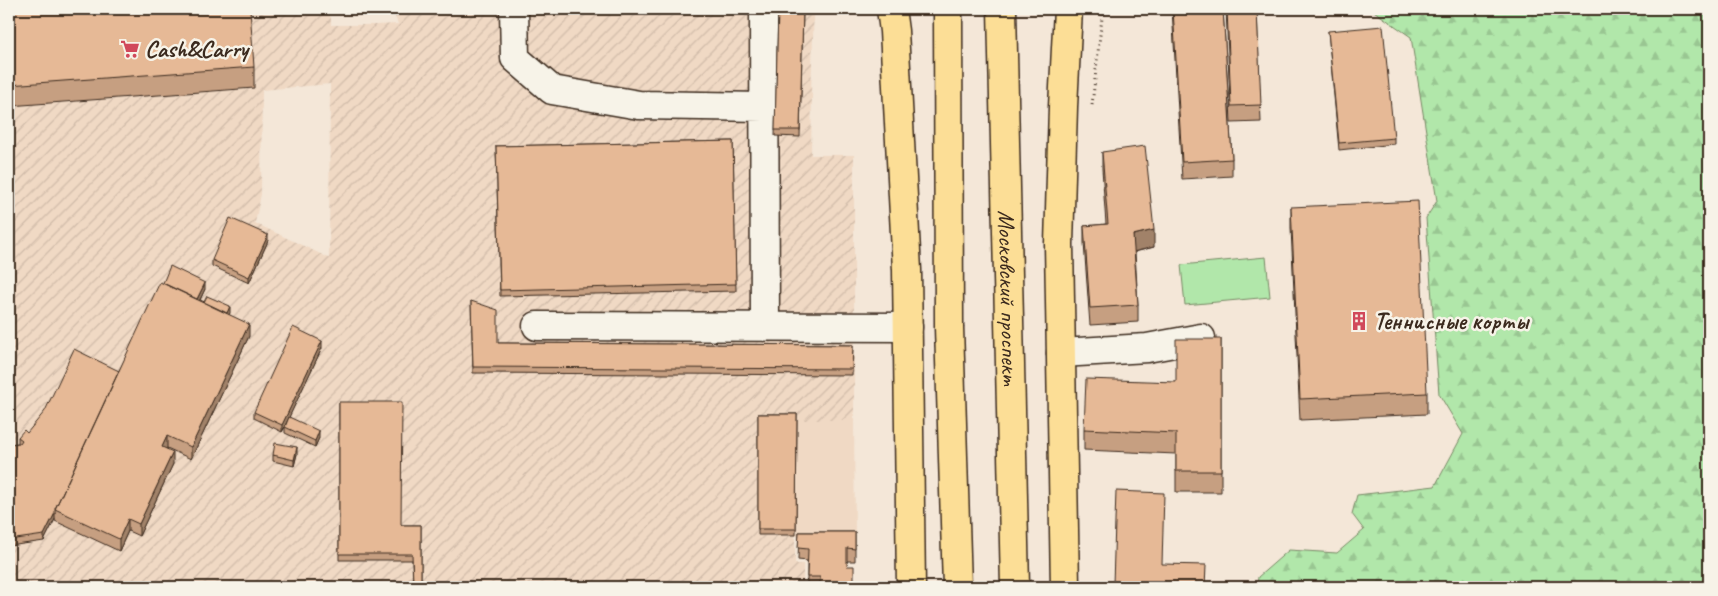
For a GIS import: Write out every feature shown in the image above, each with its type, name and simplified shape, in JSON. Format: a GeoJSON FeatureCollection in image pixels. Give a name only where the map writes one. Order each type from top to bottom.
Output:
{"type":"FeatureCollection","features":[{"type":"Feature","properties":{"kind":"main road"},"geometry":{"type":"LineString","coordinates":[[892,9],[907,270],[911,587]]}},
{"type":"Feature","properties":{"kind":"main road"},"geometry":{"type":"LineString","coordinates":[[948,9],[949,327],[957,587]]}},
{"type":"Feature","properties":{"kind":"main road","name":"Московский проспект"},"geometry":{"type":"LineString","coordinates":[[1002,9],[1015,587]]}},
{"type":"Feature","properties":{"kind":"main road"},"geometry":{"type":"LineString","coordinates":[[1065,587],[1060,353],[1060,234],[1063,107],[1068,9]]}},
{"type":"Feature","properties":{"kind":"lane"},"geometry":{"type":"LineString","coordinates":[[514,9],[515,58],[552,90],[639,104],[764,107]]}},
{"type":"Feature","properties":{"kind":"lane"},"geometry":{"type":"LineString","coordinates":[[764,9],[765,327]]}},
{"type":"Feature","properties":{"kind":"lane"},"geometry":{"type":"LineString","coordinates":[[537,326],[908,327]]}},
{"type":"Feature","properties":{"kind":"lane"},"geometry":{"type":"LineString","coordinates":[[1060,353],[1147,348],[1201,338]]}},
{"type":"Feature","properties":{"kind":"shaded area"},"geometry":{"type":"Polygon","coordinates":[[[9,9],[327,9],[331,18],[331,25],[375,25],[398,24],[392,9],[814,9],[811,155],[854,155],[854,420],[757,420],[757,536],[795,536],[795,564],[803,564],[803,587],[9,587],[9,9]],[[330,84],[262,90],[261,194],[255,223],[329,258],[330,84]]]}},
{"type":"Feature","properties":{"kind":"shaded area"},"geometry":{"type":"Polygon","coordinates":[[[757,420],[854,420],[855,536],[757,536],[757,420]]]}},
{"type":"Feature","properties":{"kind":"green space"},"geometry":{"type":"Polygon","coordinates":[[[1371,9],[1709,9],[1709,587],[1257,587],[1258,577],[1289,550],[1337,553],[1364,530],[1352,514],[1357,495],[1435,486],[1463,434],[1439,394],[1426,218],[1437,201],[1411,37],[1371,9]]]}},
{"type":"Feature","properties":{"kind":"green space"},"geometry":{"type":"Polygon","coordinates":[[[1266,257],[1270,297],[1185,305],[1181,265],[1266,257]]]}},
{"type":"Feature","properties":{"kind":"building","name":"Cash&Carry"},"geometry":{"type":"Polygon","coordinates":[[[9,9],[250,9],[254,67],[9,85],[9,9]]]}},
{"type":"Feature","properties":{"kind":"building"},"geometry":{"type":"Polygon","coordinates":[[[778,9],[803,9],[800,130],[775,130],[778,9]]]}},
{"type":"Feature","properties":{"kind":"building"},"geometry":{"type":"Polygon","coordinates":[[[1173,9],[1223,9],[1232,159],[1182,162],[1173,9]]]}},
{"type":"Feature","properties":{"kind":"building"},"geometry":{"type":"Polygon","coordinates":[[[1227,9],[1257,9],[1261,105],[1231,106],[1227,9]]]}},
{"type":"Feature","properties":{"kind":"building"},"geometry":{"type":"Polygon","coordinates":[[[1383,26],[1394,138],[1339,143],[1328,31],[1383,26]]]}},
{"type":"Feature","properties":{"kind":"building"},"geometry":{"type":"Polygon","coordinates":[[[733,141],[736,284],[500,290],[496,146],[733,141]]]}},
{"type":"Feature","properties":{"kind":"building"},"geometry":{"type":"Polygon","coordinates":[[[1145,146],[1154,230],[1133,235],[1138,305],[1090,308],[1084,226],[1108,224],[1102,152],[1145,146]]]}},
{"type":"Feature","properties":{"kind":"building","name":"Теннисные корты"},"geometry":{"type":"Polygon","coordinates":[[[1418,201],[1427,393],[1300,399],[1291,207],[1418,201]]]}},
{"type":"Feature","properties":{"kind":"building"},"geometry":{"type":"Polygon","coordinates":[[[230,218],[268,235],[249,277],[212,260],[230,218]]]}},
{"type":"Feature","properties":{"kind":"building"},"geometry":{"type":"Polygon","coordinates":[[[170,266],[205,283],[197,299],[163,283],[170,266]]]}},
{"type":"Feature","properties":{"kind":"building"},"geometry":{"type":"Polygon","coordinates":[[[160,282],[249,324],[191,447],[167,436],[162,447],[173,452],[139,524],[128,519],[119,539],[55,509],[160,282]]]}},
{"type":"Feature","properties":{"kind":"building"},"geometry":{"type":"Polygon","coordinates":[[[207,296],[230,306],[227,313],[204,302],[207,296]]]}},
{"type":"Feature","properties":{"kind":"building"},"geometry":{"type":"Polygon","coordinates":[[[471,301],[498,310],[498,343],[853,345],[852,369],[473,367],[471,301]]]}},
{"type":"Feature","properties":{"kind":"building"},"geometry":{"type":"Polygon","coordinates":[[[293,327],[322,341],[282,425],[254,412],[293,327]]]}},
{"type":"Feature","properties":{"kind":"building"},"geometry":{"type":"Polygon","coordinates":[[[1176,339],[1221,339],[1221,471],[1176,471],[1176,433],[1084,429],[1086,379],[1176,382],[1176,339]]]}},
{"type":"Feature","properties":{"kind":"building"},"geometry":{"type":"Polygon","coordinates":[[[74,349],[119,371],[44,535],[9,540],[9,444],[20,443],[22,440],[18,437],[24,430],[27,433],[45,411],[74,349]]]}},
{"type":"Feature","properties":{"kind":"building"},"geometry":{"type":"Polygon","coordinates":[[[339,402],[402,402],[401,525],[421,525],[421,584],[413,584],[412,554],[339,554],[339,402]]]}},
{"type":"Feature","properties":{"kind":"building"},"geometry":{"type":"Polygon","coordinates":[[[758,414],[797,414],[796,529],[758,529],[758,414]]]}},
{"type":"Feature","properties":{"kind":"building"},"geometry":{"type":"Polygon","coordinates":[[[289,417],[319,431],[315,441],[285,427],[289,417]]]}},
{"type":"Feature","properties":{"kind":"building"},"geometry":{"type":"Polygon","coordinates":[[[275,443],[297,447],[294,460],[273,455],[275,443]]]}},
{"type":"Feature","properties":{"kind":"building"},"geometry":{"type":"Polygon","coordinates":[[[1116,491],[1164,493],[1162,564],[1206,565],[1205,587],[1115,587],[1113,584],[1116,491]]]}},
{"type":"Feature","properties":{"kind":"building"},"geometry":{"type":"Polygon","coordinates":[[[799,532],[855,532],[855,549],[847,548],[847,566],[854,566],[854,587],[820,586],[820,577],[807,577],[808,549],[798,548],[799,532]]]}},
{"type":"Feature","properties":{"kind":"place","name":"Cash&Carry"},"geometry":{"type":"Point","coordinates":[130,49]}},
{"type":"Feature","properties":{"kind":"place","name":"Теннисные корты"},"geometry":{"type":"Point","coordinates":[1359,321]}}]}
